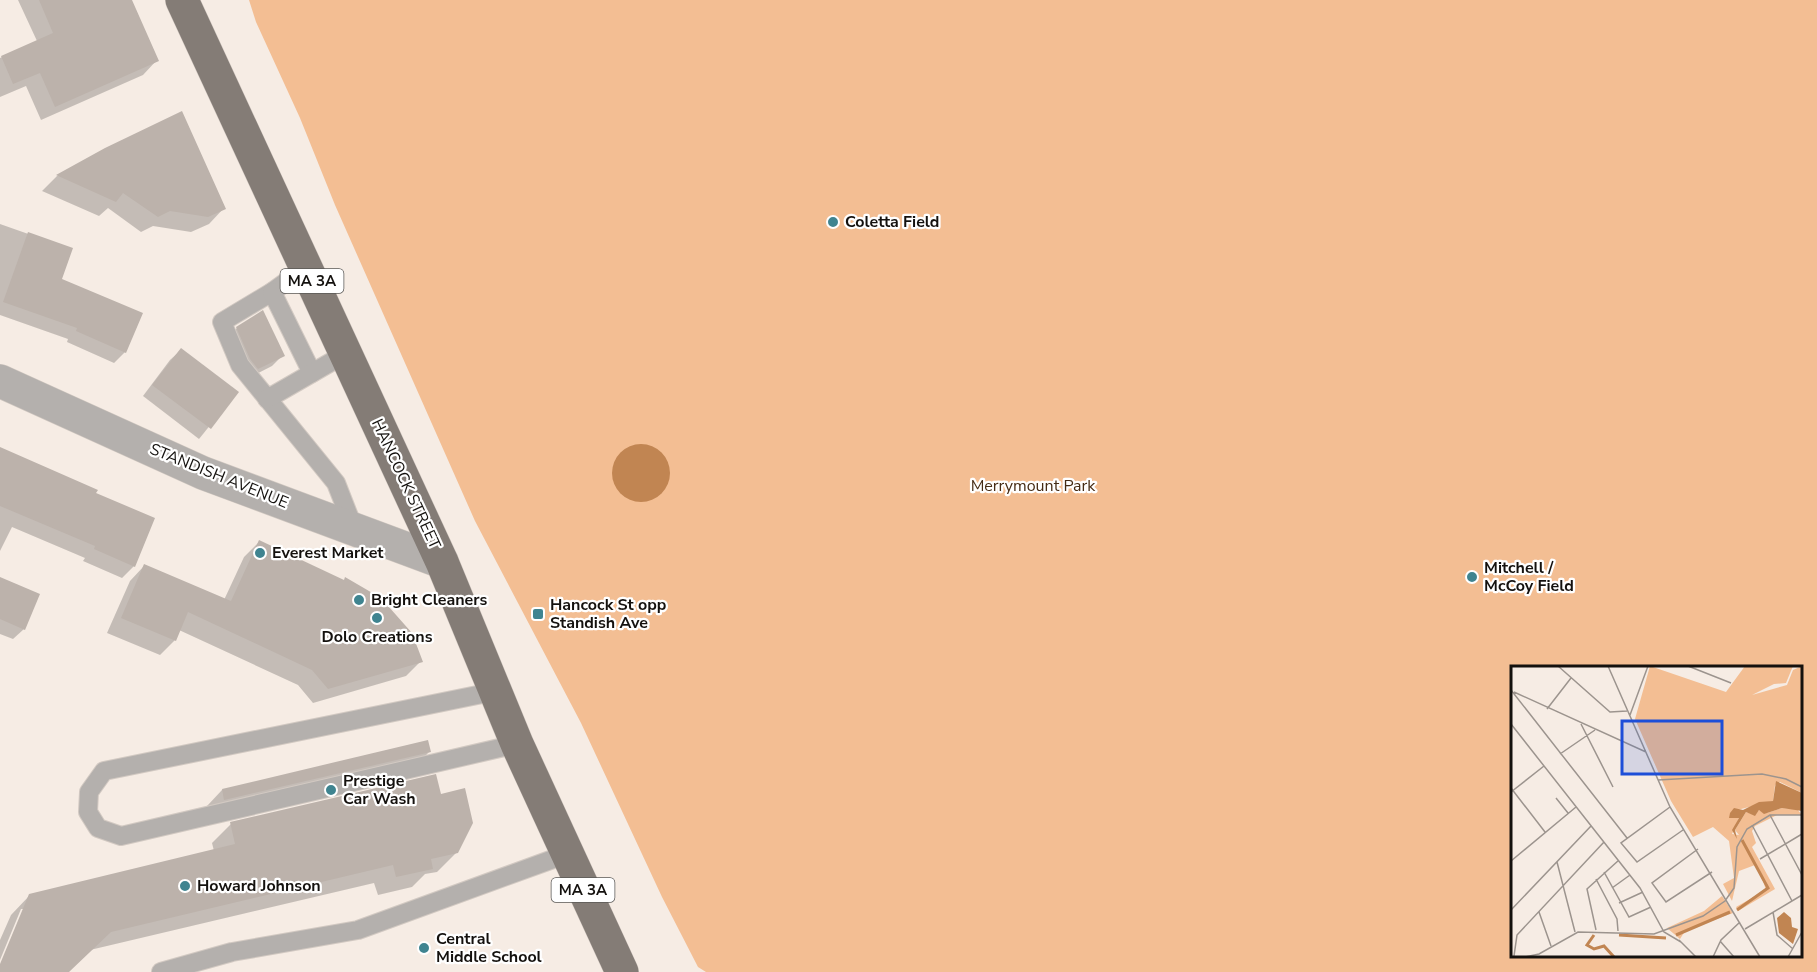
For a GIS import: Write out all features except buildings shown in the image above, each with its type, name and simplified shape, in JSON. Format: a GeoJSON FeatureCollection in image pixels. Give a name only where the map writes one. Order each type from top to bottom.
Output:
{"type":"FeatureCollection","features":[{"type":"Feature","properties":{"kind":"main road","name":"HANCOCK STREET"},"geometry":{"type":"LineString","coordinates":[[182,0],[442,562],[517,744],[622,972]]}},
{"type":"Feature","properties":{"kind":"street","name":"STANDISH AVENUE"},"geometry":{"type":"LineString","coordinates":[[0,381],[203,473],[442,562]]}},
{"type":"Feature","properties":{"kind":"lane"},"geometry":{"type":"LineString","coordinates":[[305,268],[272,292],[222,322],[240,365],[336,483],[354,529]]}},
{"type":"Feature","properties":{"kind":"lane"},"geometry":{"type":"LineString","coordinates":[[272,292],[312,373]]}},
{"type":"Feature","properties":{"kind":"lane"},"geometry":{"type":"LineString","coordinates":[[267,399],[345,354]]}},
{"type":"Feature","properties":{"kind":"lane"},"geometry":{"type":"LineString","coordinates":[[496,691],[104,771],[89,792],[88,812],[98,828],[121,836],[517,744]]}},
{"type":"Feature","properties":{"kind":"lane"},"geometry":{"type":"LineString","coordinates":[[161,972],[232,952],[358,930],[567,854]]}},
{"type":"Feature","properties":{"kind":"green space","name":"Merrymount Park"},"geometry":{"type":"Polygon","coordinates":[[[249,0],[1817,0],[1817,972],[706,972],[698,967],[662,897],[581,723],[475,521],[335,205],[300,118],[256,22],[249,0]]]}},
{"type":"Feature","properties":{"kind":"shaded area"},"geometry":{"type":"Polygon","coordinates":[[[635,444],[647,444],[662,452],[670,467],[670,479],[662,494],[647,502],[635,502],[620,494],[612,479],[612,467],[620,452],[635,444]]]}},
{"type":"Feature","properties":{"kind":"place","name":"Coletta Field"},"geometry":{"type":"Point","coordinates":[833,222]}},
{"type":"Feature","properties":{"kind":"place","name":"Everest Market"},"geometry":{"type":"Point","coordinates":[260,553]}},
{"type":"Feature","properties":{"kind":"place","name":"Mitchell / McCoy Field"},"geometry":{"type":"Point","coordinates":[1472,577]}},
{"type":"Feature","properties":{"kind":"place","name":"Bright Cleaners"},"geometry":{"type":"Point","coordinates":[359,600]}},
{"type":"Feature","properties":{"kind":"place","name":"Hancock St opp Standish Ave"},"geometry":{"type":"Point","coordinates":[538,614]}},
{"type":"Feature","properties":{"kind":"place","name":"Dolo Creations"},"geometry":{"type":"Point","coordinates":[377,618]}},
{"type":"Feature","properties":{"kind":"place","name":"Prestige Car Wash"},"geometry":{"type":"Point","coordinates":[331,790]}},
{"type":"Feature","properties":{"kind":"place","name":"Howard Johnson"},"geometry":{"type":"Point","coordinates":[185,886]}},
{"type":"Feature","properties":{"kind":"place","name":"Central Middle School"},"geometry":{"type":"Point","coordinates":[424,948]}}]}
